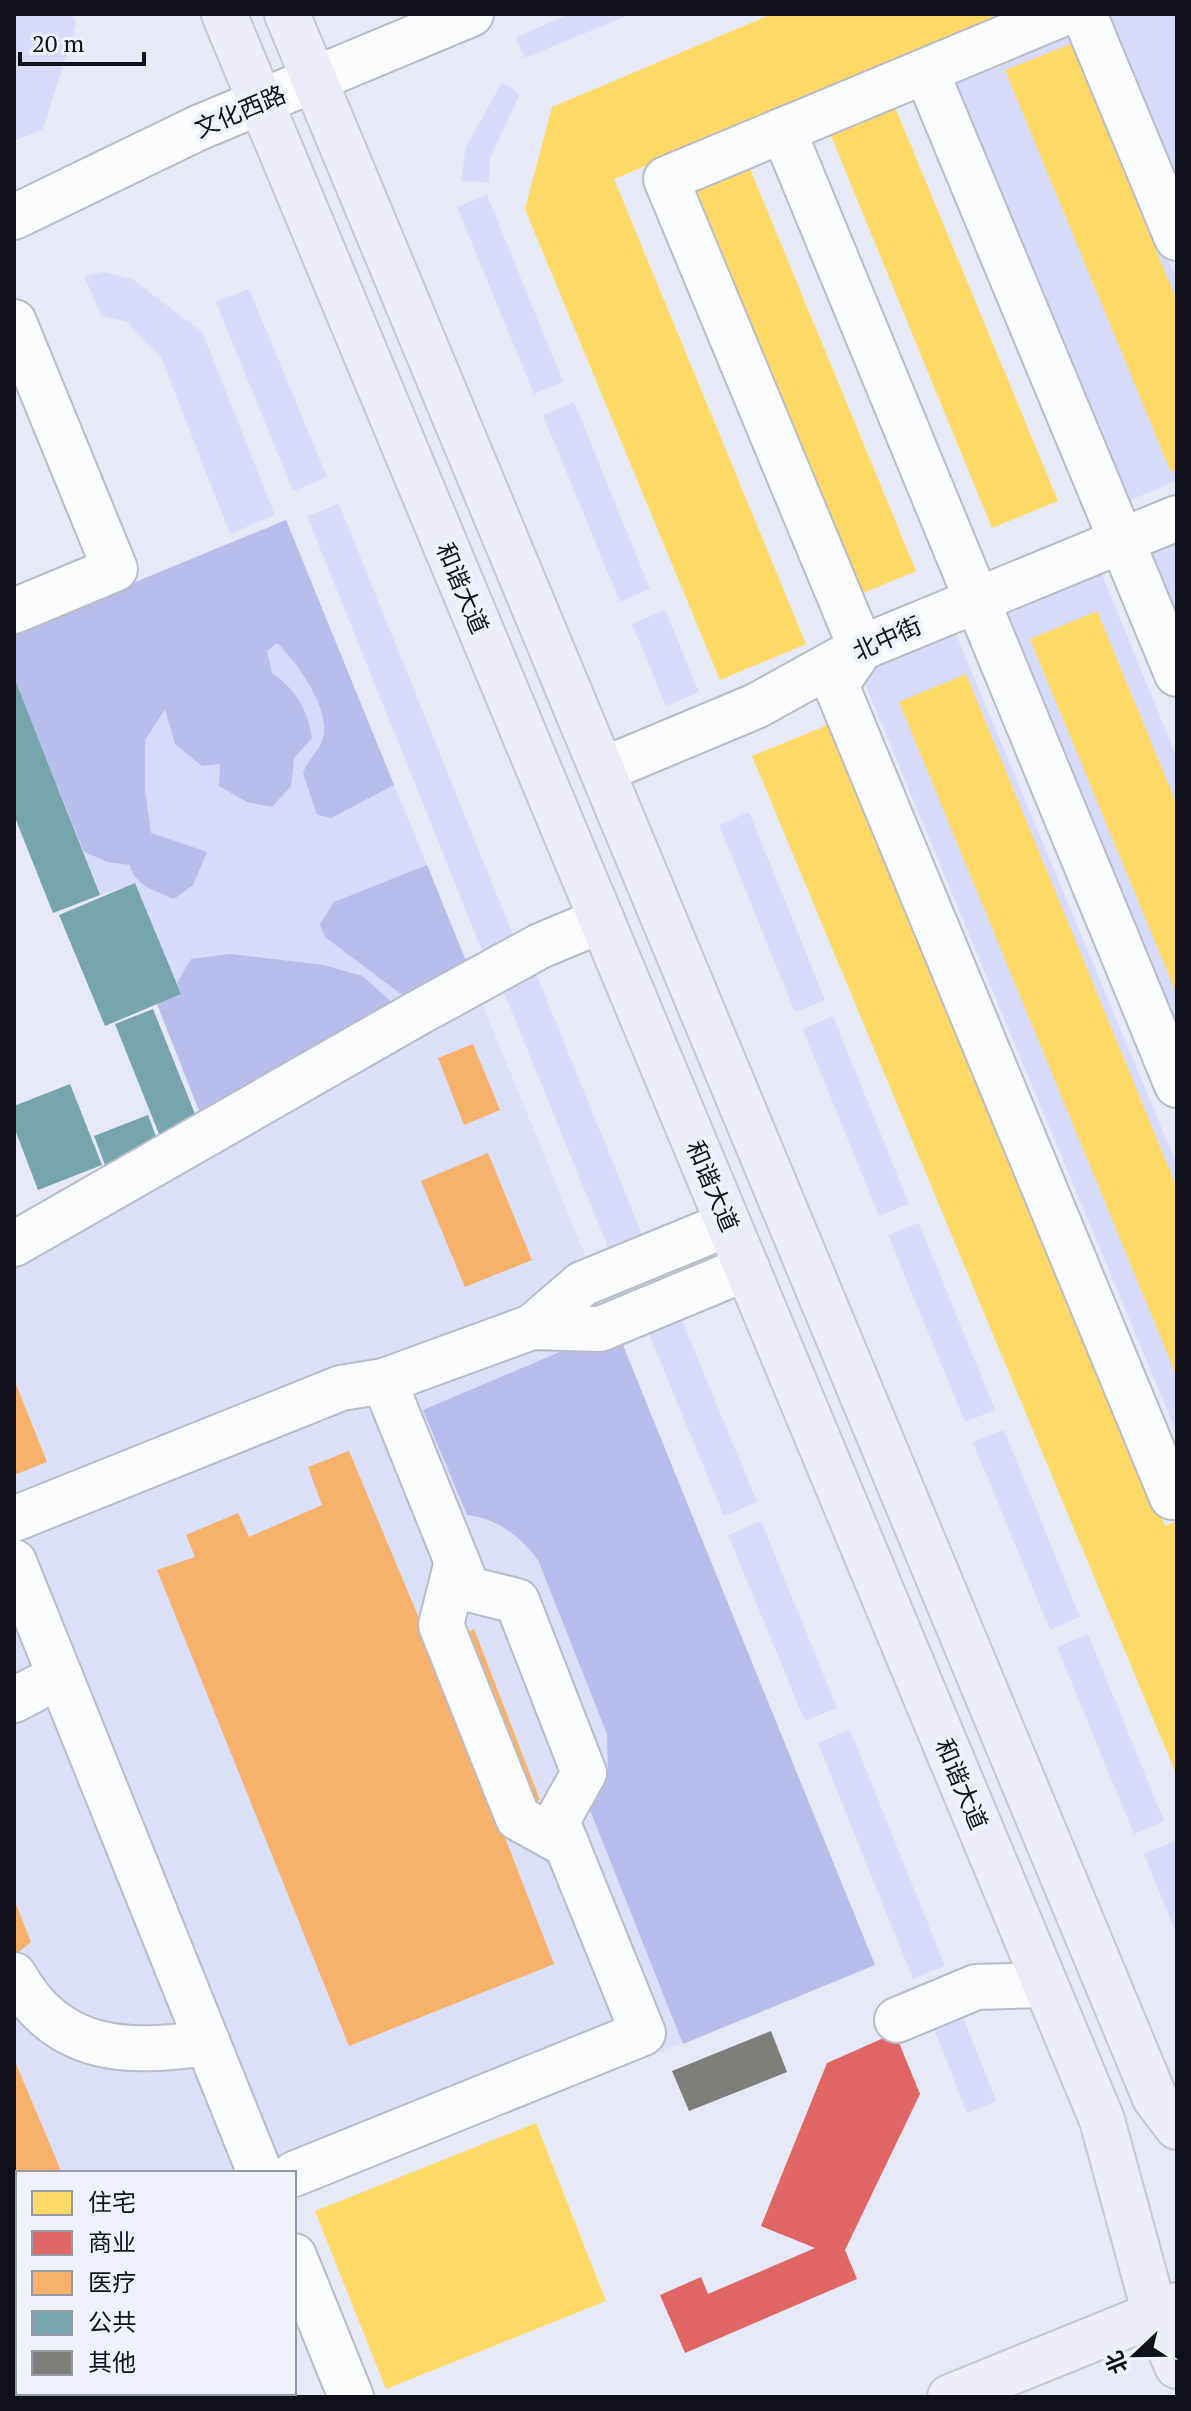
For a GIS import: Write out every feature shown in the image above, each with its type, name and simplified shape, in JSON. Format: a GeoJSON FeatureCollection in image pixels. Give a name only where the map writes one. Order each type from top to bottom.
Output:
{"type":"FeatureCollection","features":[{"type":"Feature","properties":{"kind":"main road","name":"和谐大道"},"geometry":{"type":"LineString","coordinates":[[224,14],[1102,2120],[1166,2310],[1177,2366]]}},
{"type":"Feature","properties":{"kind":"main road"},"geometry":{"type":"LineString","coordinates":[[287,14],[1155,2098],[1177,2127]]}},
{"type":"Feature","properties":{"kind":"main road"},"geometry":{"type":"LineString","coordinates":[[950,2397],[1166,2310]]}},
{"type":"Feature","properties":{"kind":"street","name":"文化西路"},"geometry":{"type":"LineString","coordinates":[[14,217],[198,128],[471,14]]}},
{"type":"Feature","properties":{"kind":"street"},"geometry":{"type":"LineString","coordinates":[[1062,14],[666,179],[861,648],[836,685],[1172,1497],[1177,1495]]}},
{"type":"Feature","properties":{"kind":"street"},"geometry":{"type":"LineString","coordinates":[[1084,14],[1177,238]]}},
{"type":"Feature","properties":{"kind":"street"},"geometry":{"type":"LineString","coordinates":[[926,71],[1177,674]]}},
{"type":"Feature","properties":{"kind":"street"},"geometry":{"type":"LineString","coordinates":[[783,130],[1177,1085]]}},
{"type":"Feature","properties":{"kind":"street"},"geometry":{"type":"LineString","coordinates":[[14,322],[115,569],[14,611]]}},
{"type":"Feature","properties":{"kind":"street","name":"北中街"},"geometry":{"type":"LineString","coordinates":[[603,770],[756,706],[861,648],[1177,518]]}},
{"type":"Feature","properties":{"kind":"street"},"geometry":{"type":"LineString","coordinates":[[14,1244],[526,953],[602,920]]}},
{"type":"Feature","properties":{"kind":"street"},"geometry":{"type":"LineString","coordinates":[[14,1519],[300,1403],[341,1388],[384,1381],[532,1327],[582,1284],[728,1224]]}},
{"type":"Feature","properties":{"kind":"street"},"geometry":{"type":"LineString","coordinates":[[532,1327],[600,1329],[747,1268]]}},
{"type":"Feature","properties":{"kind":"street"},"geometry":{"type":"LineString","coordinates":[[296,2173],[643,2033],[557,1821],[584,1773],[517,1601],[468,1589],[384,1381]]}},
{"type":"Feature","properties":{"kind":"street"},"geometry":{"type":"LineString","coordinates":[[457,1561],[441,1625],[518,1818],[567,1845]]}},
{"type":"Feature","properties":{"kind":"street"},"geometry":{"type":"LineString","coordinates":[[14,1562],[259,2171]]}},
{"type":"Feature","properties":{"kind":"street"},"geometry":{"type":"LineString","coordinates":[[14,1700],[60,1676]]}},
{"type":"Feature","properties":{"kind":"street"},"geometry":{"type":"LineString","coordinates":[[14,1975],[36,2005],[81,2039],[119,2049],[148,2051],[208,2043]]}},
{"type":"Feature","properties":{"kind":"street"},"geometry":{"type":"LineString","coordinates":[[897,2020],[976,1987],[1045,1985]]}},
{"type":"Feature","properties":{"kind":"street"},"geometry":{"type":"LineString","coordinates":[[296,2261],[351,2397]]}},
{"type":"Feature","properties":{"kind":"shaded area"},"geometry":{"type":"Polygon","coordinates":[[[14,14],[72,14],[76,24],[43,129],[14,141],[14,14]]]}},
{"type":"Feature","properties":{"kind":"shaded area"},"geometry":{"type":"Polygon","coordinates":[[[571,14],[632,14],[524,58],[516,37],[571,14]]]}},
{"type":"Feature","properties":{"kind":"shaded area"},"geometry":{"type":"Polygon","coordinates":[[[1107,14],[1177,14],[1177,183],[1107,14]]]}},
{"type":"Feature","properties":{"kind":"shaded area"},"geometry":{"type":"Polygon","coordinates":[[[1070,21],[1177,281],[1177,481],[1118,505],[940,75],[1070,21]]]}},
{"type":"Feature","properties":{"kind":"shaded area"},"geometry":{"type":"Polygon","coordinates":[[[502,82],[520,94],[490,158],[489,182],[461,181],[466,147],[502,82]]]}},
{"type":"Feature","properties":{"kind":"shaded area"},"geometry":{"type":"Polygon","coordinates":[[[487,195],[563,382],[534,394],[457,207],[487,195]]]}},
{"type":"Feature","properties":{"kind":"shaded area"},"geometry":{"type":"Polygon","coordinates":[[[103,272],[132,279],[202,332],[275,515],[230,534],[161,357],[127,322],[101,315],[84,276],[103,272]]]}},
{"type":"Feature","properties":{"kind":"shaded area"},"geometry":{"type":"Polygon","coordinates":[[[249,289],[327,477],[293,491],[216,302],[249,289]]]}},
{"type":"Feature","properties":{"kind":"shaded area"},"geometry":{"type":"Polygon","coordinates":[[[574,402],[650,589],[620,602],[543,415],[574,402]]]}},
{"type":"Feature","properties":{"kind":"shaded area"},"geometry":{"type":"Polygon","coordinates":[[[339,504],[515,940],[483,953],[307,516],[339,504]]]}},
{"type":"Feature","properties":{"kind":"shaded area"},"geometry":{"type":"Polygon","coordinates":[[[286,520],[466,961],[394,1004],[180,995],[136,884],[100,895],[14,678],[286,520]]]}},
{"type":"Feature","properties":{"kind":"shaded area"},"geometry":{"type":"Polygon","coordinates":[[[286,520],[394,785],[331,818],[317,815],[303,773],[322,741],[323,717],[312,689],[277,643],[267,651],[272,673],[300,701],[312,738],[294,758],[291,786],[272,807],[247,802],[219,786],[220,764],[202,766],[175,744],[165,709],[145,740],[145,790],[151,833],[207,852],[193,885],[174,899],[141,883],[130,865],[108,862],[84,852],[14,678],[14,632],[286,520]]]}},
{"type":"Feature","properties":{"kind":"shaded area"},"geometry":{"type":"Polygon","coordinates":[[[1177,527],[1177,620],[1145,540],[1177,527]]]}},
{"type":"Feature","properties":{"kind":"shaded area"},"geometry":{"type":"Polygon","coordinates":[[[1100,570],[1177,758],[1177,1031],[1003,610],[1100,570]]]}},
{"type":"Feature","properties":{"kind":"shaded area"},"geometry":{"type":"Polygon","coordinates":[[[665,610],[699,692],[666,706],[632,624],[665,610]]]}},
{"type":"Feature","properties":{"kind":"shaded area"},"geometry":{"type":"Polygon","coordinates":[[[953,627],[1177,1165],[1177,1434],[858,667],[953,627]]]}},
{"type":"Feature","properties":{"kind":"shaded area"},"geometry":{"type":"Polygon","coordinates":[[[749,812],[825,1000],[795,1012],[719,825],[749,812]]]}},
{"type":"Feature","properties":{"kind":"shaded area"},"geometry":{"type":"Polygon","coordinates":[[[427,865],[466,961],[406,998],[325,937],[320,924],[334,902],[427,865]]]}},
{"type":"Feature","properties":{"kind":"shaded area"},"geometry":{"type":"Polygon","coordinates":[[[230,954],[324,965],[362,976],[394,1004],[203,1121],[157,1004],[181,994],[177,983],[191,959],[230,954]]]}},
{"type":"Feature","properties":{"kind":"shaded area"},"geometry":{"type":"Polygon","coordinates":[[[535,971],[643,1237],[609,1250],[501,985],[535,971]]]}},
{"type":"Feature","properties":{"kind":"shaded area"},"geometry":{"type":"Polygon","coordinates":[[[480,998],[587,1260],[582,1284],[875,1965],[535,2102],[454,2119],[296,2172],[16,2171],[14,2296],[14,1267],[480,998]]]}},
{"type":"Feature","properties":{"kind":"shaded area"},"geometry":{"type":"Polygon","coordinates":[[[833,1016],[909,1204],[879,1216],[803,1029],[833,1016]]]}},
{"type":"Feature","properties":{"kind":"shaded area"},"geometry":{"type":"Polygon","coordinates":[[[919,1223],[995,1410],[965,1422],[888,1235],[919,1223]]]}},
{"type":"Feature","properties":{"kind":"shaded area"},"geometry":{"type":"Polygon","coordinates":[[[680,1316],[757,1502],[724,1516],[647,1329],[680,1316]]]}},
{"type":"Feature","properties":{"kind":"shaded area"},"geometry":{"type":"Polygon","coordinates":[[[616,1328],[875,1965],[683,2044],[590,1810],[608,1774],[607,1734],[538,1560],[524,1544],[498,1524],[467,1515],[423,1410],[616,1328]]]}},
{"type":"Feature","properties":{"kind":"shaded area"},"geometry":{"type":"Polygon","coordinates":[[[1004,1430],[1080,1617],[1050,1630],[973,1442],[1004,1430]]]}},
{"type":"Feature","properties":{"kind":"shaded area"},"geometry":{"type":"Polygon","coordinates":[[[761,1521],[837,1708],[805,1721],[728,1535],[761,1521]]]}},
{"type":"Feature","properties":{"kind":"shaded area"},"geometry":{"type":"Polygon","coordinates":[[[1088,1634],[1164,1821],[1134,1834],[1057,1647],[1088,1634]]]}},
{"type":"Feature","properties":{"kind":"shaded area"},"geometry":{"type":"Polygon","coordinates":[[[850,1730],[945,1966],[913,1979],[818,1743],[850,1730]]]}},
{"type":"Feature","properties":{"kind":"shaded area"},"geometry":{"type":"Polygon","coordinates":[[[1174,1841],[1177,1848],[1177,1935],[1144,1854],[1174,1841]]]}},
{"type":"Feature","properties":{"kind":"shaded area"},"geometry":{"type":"Polygon","coordinates":[[[952,1989],[996,2101],[967,2113],[923,2001],[952,1989]]]}},
{"type":"Feature","properties":{"kind":"building: 住宅"},"geometry":{"type":"Polygon","coordinates":[[[772,14],[1012,14],[614,179],[806,644],[720,680],[525,209],[552,107],[772,14]]]}},
{"type":"Feature","properties":{"kind":"building: 住宅"},"geometry":{"type":"Polygon","coordinates":[[[1071,44],[1177,301],[1177,469],[1171,472],[1005,70],[1071,44]]]}},
{"type":"Feature","properties":{"kind":"building: 住宅"},"geometry":{"type":"Polygon","coordinates":[[[892,100],[1058,501],[992,528],[827,126],[892,100]]]}},
{"type":"Feature","properties":{"kind":"building: 住宅"},"geometry":{"type":"Polygon","coordinates":[[[750,169],[916,571],[851,598],[685,196],[750,169]]]}},
{"type":"Feature","properties":{"kind":"building: 住宅"},"geometry":{"type":"Polygon","coordinates":[[[1097,611],[1177,805],[1177,995],[1030,639],[1097,611]]]}},
{"type":"Feature","properties":{"kind":"building: 住宅"},"geometry":{"type":"Polygon","coordinates":[[[966,674],[1177,1188],[1177,1377],[899,702],[966,674]]]}},
{"type":"Feature","properties":{"kind":"building: 住宅"},"geometry":{"type":"Polygon","coordinates":[[[830,724],[1165,1526],[1177,1521],[1177,1776],[752,756],[830,724]]]}},
{"type":"Feature","properties":{"kind":"building: 住宅"},"geometry":{"type":"Polygon","coordinates":[[[536,2123],[606,2301],[386,2389],[315,2211],[536,2123]]]}},
{"type":"Feature","properties":{"kind":"building: 住宅"},"geometry":{"type":"Polygon","coordinates":[[[14,2375],[16,2395],[295,2397],[14,2397],[14,2375]]]}},
{"type":"Feature","properties":{"kind":"building: 商业"},"geometry":{"type":"Polygon","coordinates":[[[895,2033],[920,2094],[845,2250],[857,2279],[685,2353],[660,2295],[701,2277],[708,2294],[815,2248],[761,2226],[827,2063],[895,2033]]]}},
{"type":"Feature","properties":{"kind":"building: 医疗"},"geometry":{"type":"Polygon","coordinates":[[[473,1044],[500,1110],[464,1125],[438,1058],[473,1044]]]}},
{"type":"Feature","properties":{"kind":"building: 医疗"},"geometry":{"type":"Polygon","coordinates":[[[488,1153],[532,1260],[465,1287],[421,1181],[488,1153]]]}},
{"type":"Feature","properties":{"kind":"building: 医疗"},"geometry":{"type":"Polygon","coordinates":[[[14,1379],[47,1462],[14,1475],[14,1379]]]}},
{"type":"Feature","properties":{"kind":"building: 医疗"},"geometry":{"type":"Polygon","coordinates":[[[349,1451],[431,1647],[474,1629],[540,1800],[497,1817],[554,1964],[349,2046],[157,1570],[195,1557],[186,1535],[238,1513],[249,1537],[322,1505],[308,1467],[349,1451]]]}},
{"type":"Feature","properties":{"kind":"building: 医疗"},"geometry":{"type":"Polygon","coordinates":[[[14,1899],[31,1942],[14,1956],[14,1899]]]}},
{"type":"Feature","properties":{"kind":"building: 医疗"},"geometry":{"type":"Polygon","coordinates":[[[14,2059],[61,2171],[16,2171],[14,2202],[14,2059]]]}},
{"type":"Feature","properties":{"kind":"building: 公共"},"geometry":{"type":"Polygon","coordinates":[[[14,677],[100,895],[53,913],[14,815],[14,677]]]}},
{"type":"Feature","properties":{"kind":"building: 公共"},"geometry":{"type":"Polygon","coordinates":[[[135,883],[181,994],[105,1026],[59,915],[135,883]]]}},
{"type":"Feature","properties":{"kind":"building: 公共"},"geometry":{"type":"Polygon","coordinates":[[[153,1009],[197,1119],[159,1134],[115,1024],[153,1009]]]}},
{"type":"Feature","properties":{"kind":"building: 公共"},"geometry":{"type":"Polygon","coordinates":[[[70,1084],[102,1165],[38,1190],[14,1127],[14,1106],[70,1084]]]}},
{"type":"Feature","properties":{"kind":"building: 公共"},"geometry":{"type":"Polygon","coordinates":[[[148,1115],[159,1145],[105,1165],[94,1136],[148,1115]]]}},
{"type":"Feature","properties":{"kind":"building: 其他"},"geometry":{"type":"Polygon","coordinates":[[[771,2031],[787,2072],[689,2111],[672,2071],[771,2031]]]}}]}
